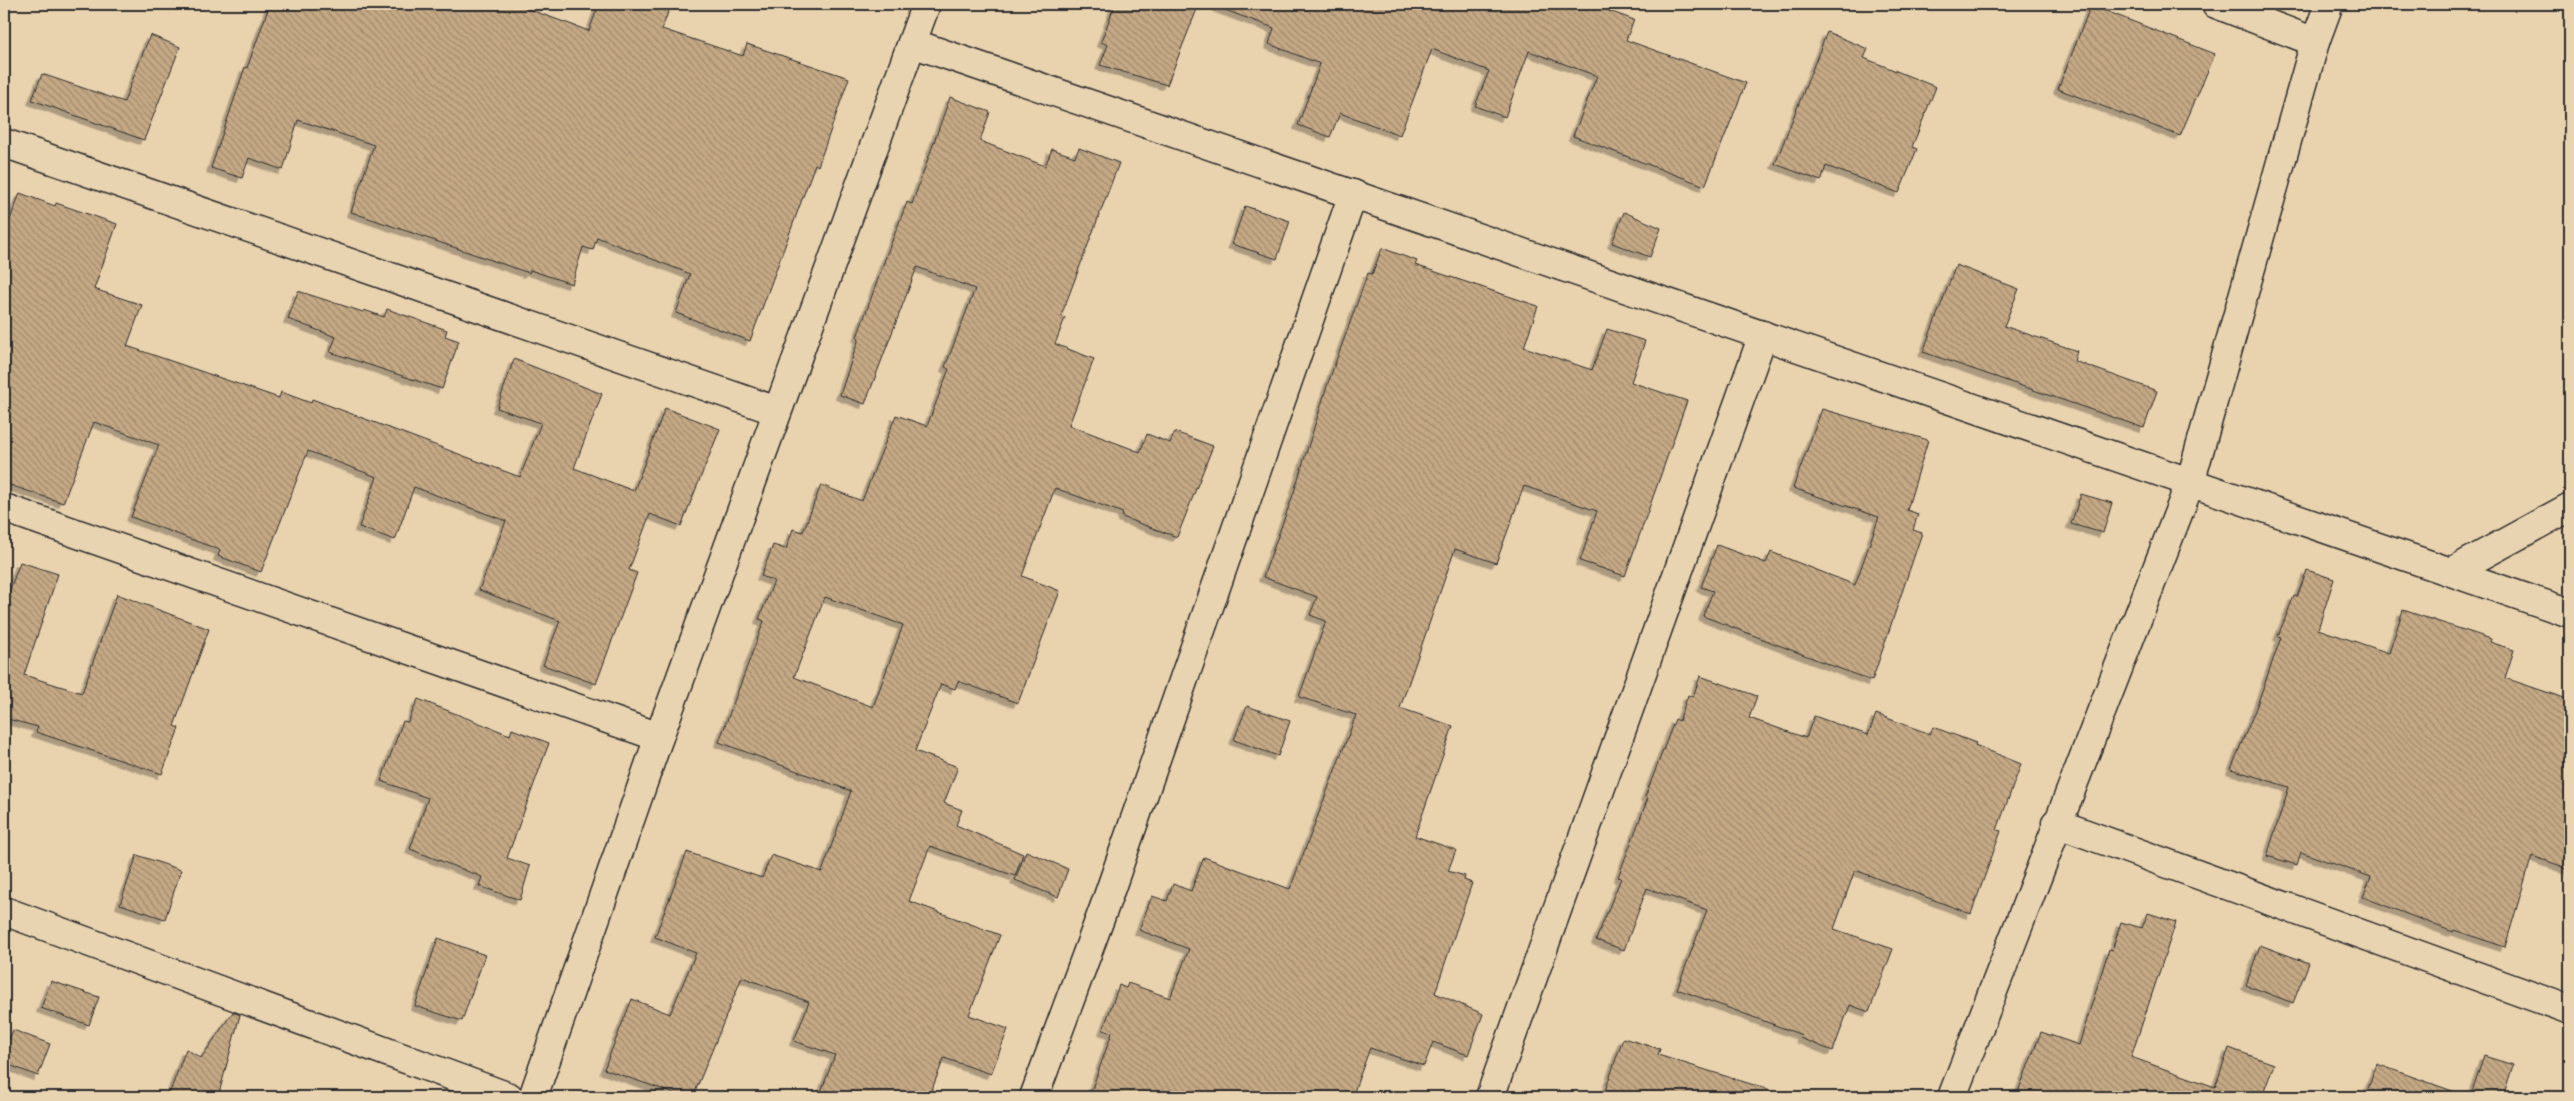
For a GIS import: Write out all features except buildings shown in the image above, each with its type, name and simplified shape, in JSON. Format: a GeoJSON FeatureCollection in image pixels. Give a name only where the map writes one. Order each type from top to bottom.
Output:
{"type":"FeatureCollection","features":[{"type":"Feature","properties":{"kind":"street"},"geometry":{"type":"LineString","coordinates":[[533,1097],[659,737],[926,4]]}},
{"type":"Feature","properties":{"kind":"street"},"geometry":{"type":"LineString","coordinates":[[2216,4],[2315,42]]}},
{"type":"Feature","properties":{"kind":"street"},"geometry":{"type":"LineString","coordinates":[[1952,1097],[2056,823],[2190,484],[2315,42],[2329,4]]}},
{"type":"Feature","properties":{"kind":"street"},"geometry":{"type":"LineString","coordinates":[[912,43],[1764,335],[2190,484],[2453,571],[2570,613]]}},
{"type":"Feature","properties":{"kind":"street"},"geometry":{"type":"LineString","coordinates":[[4,143],[777,411]]}},
{"type":"Feature","properties":{"kind":"street"},"geometry":{"type":"LineString","coordinates":[[1034,1097],[1106,905],[1353,194]]}},
{"type":"Feature","properties":{"kind":"street"},"geometry":{"type":"LineString","coordinates":[[1490,1097],[1764,335]]}},
{"type":"Feature","properties":{"kind":"street"},"geometry":{"type":"LineString","coordinates":[[2453,571],[2570,507]]}},
{"type":"Feature","properties":{"kind":"street"},"geometry":{"type":"LineString","coordinates":[[4,508],[659,737]]}},
{"type":"Feature","properties":{"kind":"street"},"geometry":{"type":"LineString","coordinates":[[2056,823],[2570,1010]]}},
{"type":"Feature","properties":{"kind":"street"},"geometry":{"type":"LineString","coordinates":[[4,911],[509,1097]]}}]}
